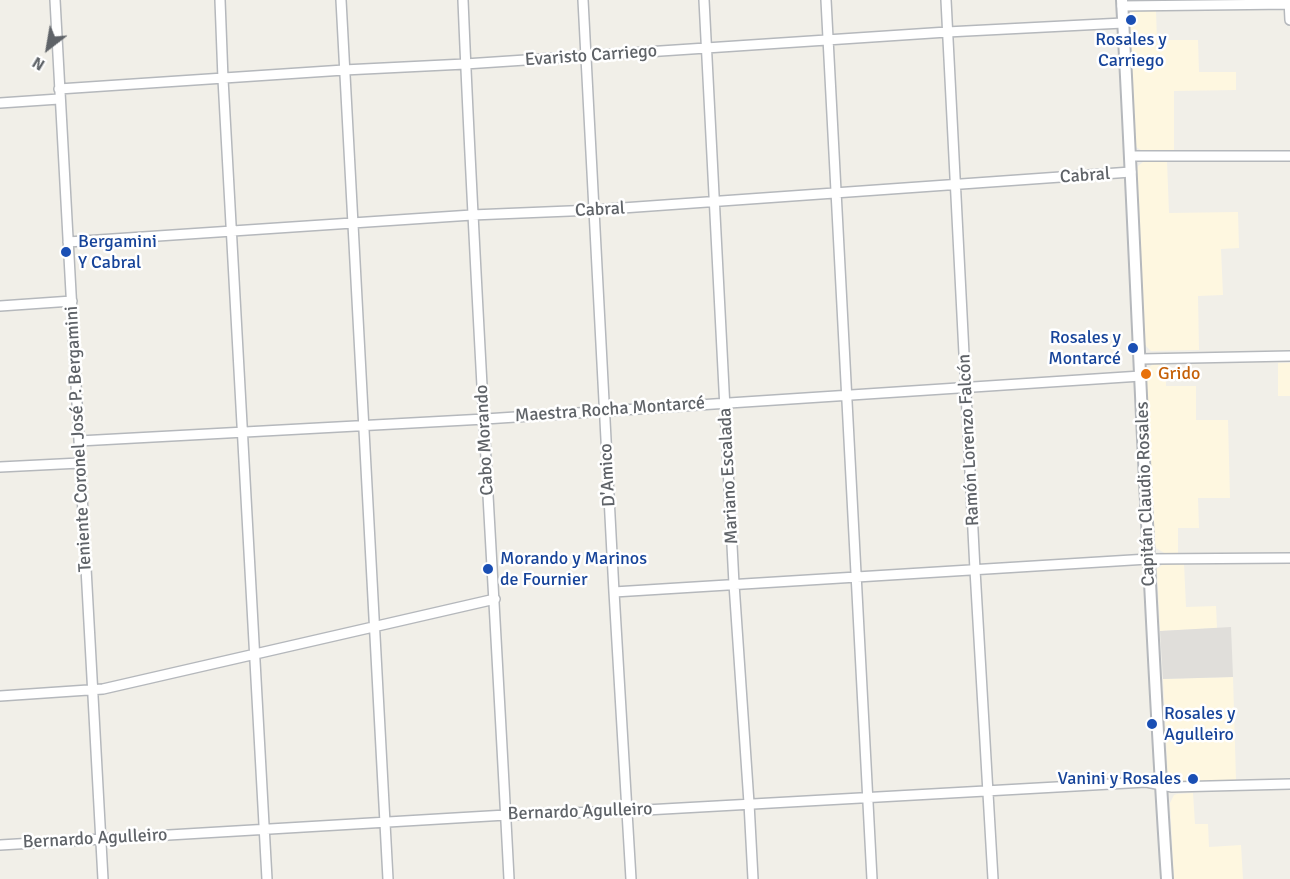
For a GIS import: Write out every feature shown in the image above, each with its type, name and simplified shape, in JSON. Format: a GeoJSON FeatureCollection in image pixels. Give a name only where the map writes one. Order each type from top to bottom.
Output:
{"type":"FeatureCollection","features":[{"type":"Feature","properties":{"kind":"street","name":"Teniente Coronel José P. Bergamini"},"geometry":{"type":"LineString","coordinates":[[55,0],[103,879]]}},
{"type":"Feature","properties":{"kind":"street"},"geometry":{"type":"LineString","coordinates":[[220,0],[267,879]]}},
{"type":"Feature","properties":{"kind":"street"},"geometry":{"type":"LineString","coordinates":[[341,0],[388,879]]}},
{"type":"Feature","properties":{"kind":"street","name":"Cabo Morando"},"geometry":{"type":"LineString","coordinates":[[463,0],[472,215],[509,879]]}},
{"type":"Feature","properties":{"kind":"street","name":"D'Amico"},"geometry":{"type":"LineString","coordinates":[[583,0],[631,879]]}},
{"type":"Feature","properties":{"kind":"street","name":"Mariano Escalada"},"geometry":{"type":"LineString","coordinates":[[704,0],[734,584],[753,879]]}},
{"type":"Feature","properties":{"kind":"street"},"geometry":{"type":"LineString","coordinates":[[826,0],[872,879]]}},
{"type":"Feature","properties":{"kind":"street","name":"Ramón Lorenzo Falcón"},"geometry":{"type":"LineString","coordinates":[[946,0],[993,879]]}},
{"type":"Feature","properties":{"kind":"street"},"geometry":{"type":"LineString","coordinates":[[1122,3],[1289,3],[1290,20]]}},
{"type":"Feature","properties":{"kind":"street","name":"Capitán Claudio Rosales"},"geometry":{"type":"LineString","coordinates":[[1122,3],[1148,559],[1167,879]]}},
{"type":"Feature","properties":{"kind":"street","name":"Evaristo Carriego"},"geometry":{"type":"LineString","coordinates":[[0,103],[59,94],[344,70],[1123,23]]}},
{"type":"Feature","properties":{"kind":"street"},"geometry":{"type":"LineString","coordinates":[[1130,156],[1290,156]]}},
{"type":"Feature","properties":{"kind":"street","name":"Cabral"},"geometry":{"type":"LineString","coordinates":[[68,242],[472,215],[594,210],[1131,172]]}},
{"type":"Feature","properties":{"kind":"street"},"geometry":{"type":"LineString","coordinates":[[0,306],[72,301]]}},
{"type":"Feature","properties":{"kind":"street"},"geometry":{"type":"LineString","coordinates":[[1140,359],[1290,356]]}},
{"type":"Feature","properties":{"kind":"street","name":"Maestra Rocha Montarcé"},"geometry":{"type":"LineString","coordinates":[[79,441],[485,419],[1141,376]]}},
{"type":"Feature","properties":{"kind":"street"},"geometry":{"type":"LineString","coordinates":[[0,467],[80,464]]}},
{"type":"Feature","properties":{"kind":"street"},"geometry":{"type":"LineString","coordinates":[[614,592],[1148,559],[1290,558]]}},
{"type":"Feature","properties":{"kind":"street"},"geometry":{"type":"LineString","coordinates":[[0,696],[93,691],[495,599]]}},
{"type":"Feature","properties":{"kind":"street","name":"Bernardo Agulleiro"},"geometry":{"type":"LineString","coordinates":[[0,845],[385,824],[506,815],[628,811],[1146,782],[1172,787],[1290,784]]}},
{"type":"Feature","properties":{"kind":"shaded area"},"geometry":{"type":"Polygon","coordinates":[[[1133,11],[1156,11],[1157,40],[1198,40],[1199,72],[1236,72],[1236,90],[1174,91],[1174,152],[1144,152],[1136,147],[1129,18],[1133,11]]]}},
{"type":"Feature","properties":{"kind":"shaded area"},"geometry":{"type":"Polygon","coordinates":[[[1167,161],[1169,213],[1238,212],[1239,248],[1221,249],[1223,295],[1198,296],[1199,350],[1151,351],[1144,344],[1137,172],[1138,166],[1143,162],[1167,161]]]}},
{"type":"Feature","properties":{"kind":"shaded area"},"geometry":{"type":"Polygon","coordinates":[[[1278,363],[1290,363],[1290,396],[1278,396],[1278,363]]]}},
{"type":"Feature","properties":{"kind":"shaded area"},"geometry":{"type":"Polygon","coordinates":[[[1153,364],[1166,364],[1166,386],[1196,386],[1196,420],[1228,420],[1230,498],[1198,498],[1199,528],[1178,528],[1178,554],[1166,554],[1156,548],[1155,544],[1146,370],[1153,364]]]}},
{"type":"Feature","properties":{"kind":"shaded area"},"geometry":{"type":"Polygon","coordinates":[[[1184,563],[1186,607],[1216,606],[1217,628],[1160,631],[1157,569],[1163,564],[1184,563]]]}},
{"type":"Feature","properties":{"kind":"shaded area"},"geometry":{"type":"Polygon","coordinates":[[[1231,627],[1233,677],[1163,679],[1160,631],[1231,627]]]}},
{"type":"Feature","properties":{"kind":"shaded area"},"geometry":{"type":"Polygon","coordinates":[[[1233,677],[1236,780],[1172,782],[1168,779],[1163,679],[1233,677]]]}},
{"type":"Feature","properties":{"kind":"shaded area"},"geometry":{"type":"Polygon","coordinates":[[[1193,793],[1195,824],[1208,824],[1209,847],[1241,845],[1243,879],[1174,879],[1170,803],[1174,795],[1193,793]]]}},
{"type":"Feature","properties":{"kind":"place","name":"Rosales y Carriego"},"geometry":{"type":"Point","coordinates":[1131,20]}},
{"type":"Feature","properties":{"kind":"place","name":"Bergamini Y Cabral"},"geometry":{"type":"Point","coordinates":[66,252]}},
{"type":"Feature","properties":{"kind":"place","name":"Rosales y Montarcé"},"geometry":{"type":"Point","coordinates":[1133,348]}},
{"type":"Feature","properties":{"kind":"place","name":"Grido"},"geometry":{"type":"Point","coordinates":[1146,374]}},
{"type":"Feature","properties":{"kind":"place","name":"Morando y Marinos de Fournier"},"geometry":{"type":"Point","coordinates":[488,569]}},
{"type":"Feature","properties":{"kind":"place","name":"Rosales y Agulleiro"},"geometry":{"type":"Point","coordinates":[1152,724]}},
{"type":"Feature","properties":{"kind":"place","name":"Vanini y Rosales"},"geometry":{"type":"Point","coordinates":[1193,779]}}]}
